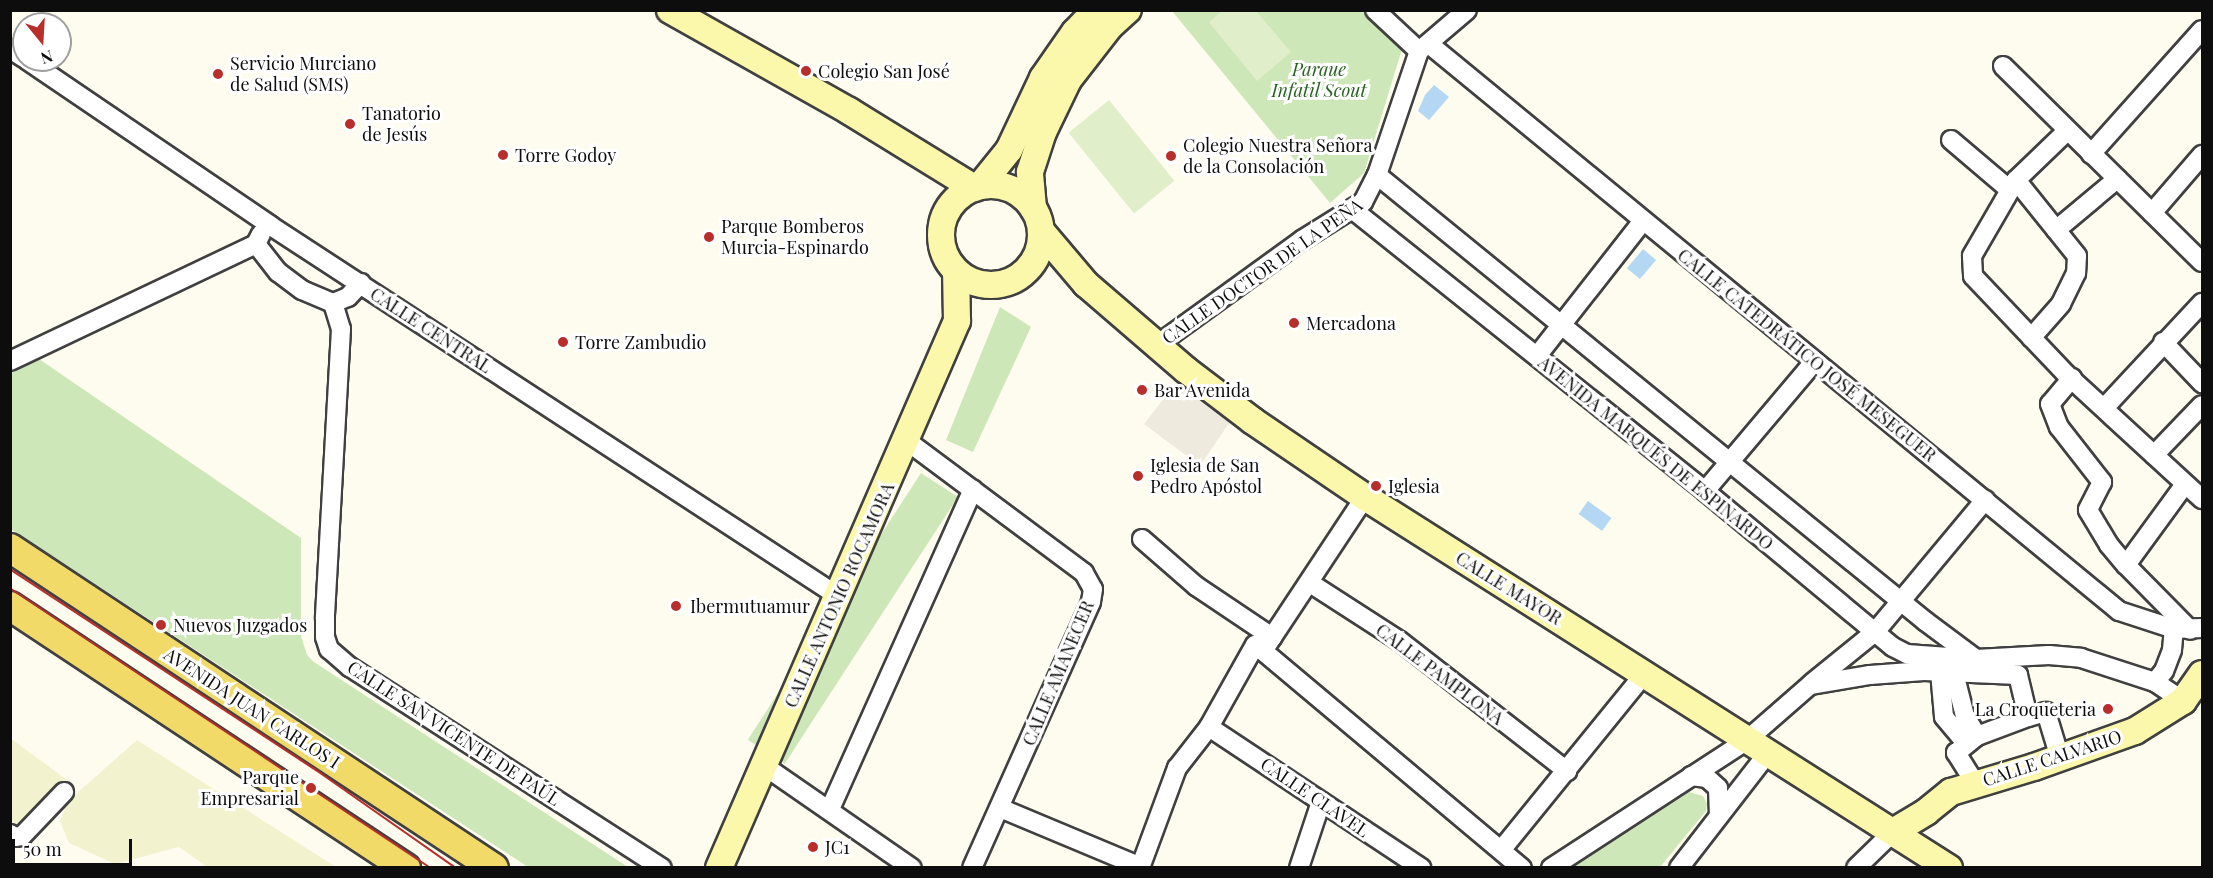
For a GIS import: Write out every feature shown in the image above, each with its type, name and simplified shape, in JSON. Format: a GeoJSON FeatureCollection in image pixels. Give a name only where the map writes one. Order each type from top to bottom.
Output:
{"type":"FeatureCollection","features":[{"type":"Feature","properties":{"kind":"main road"},"geometry":{"type":"LineString","coordinates":[[670,10],[823,96],[977,187],[1004,187],[1026,199],[1037,219]]}},
{"type":"Feature","properties":{"kind":"main road"},"geometry":{"type":"LineString","coordinates":[[1096,10],[1075,32],[1043,78],[1009,150],[977,187],[950,206],[941,228],[941,240],[949,262],[956,271],[976,283],[1000,284],[1020,275],[1028,268],[1038,251],[1037,219],[1030,172],[1043,132],[1068,80],[1110,26],[1128,10]]}},
{"type":"Feature","properties":{"kind":"main road"},"geometry":{"type":"LineString","coordinates":[[928,159],[945,187],[950,206]]}},
{"type":"Feature","properties":{"kind":"main road","name":"CALLE MAYOR"},"geometry":{"type":"LineString","coordinates":[[1037,219],[1086,284],[1157,345],[1253,421],[1365,497],[1949,867]]}},
{"type":"Feature","properties":{"kind":"main road","name":"CALLE MAYOR"},"geometry":{"type":"LineString","coordinates":[[1028,268],[1059,271],[1086,284]]}},
{"type":"Feature","properties":{"kind":"main road","name":"CALLE ANTONIO ROCAMORA"},"geometry":{"type":"LineString","coordinates":[[719,867],[907,441],[957,321],[956,271]]}},
{"type":"Feature","properties":{"kind":"main road","name":"CALLE ANTONIO ROCAMORA"},"geometry":{"type":"LineString","coordinates":[[957,321],[1000,284]]}},
{"type":"Feature","properties":{"kind":"main road","name":"AVENIDA JUAN CARLOS I"},"geometry":{"type":"LineString","coordinates":[[10,548],[494,867]]}},
{"type":"Feature","properties":{"kind":"main road"},"geometry":{"type":"LineString","coordinates":[[10,606],[406,867]]}},
{"type":"Feature","properties":{"kind":"main road","name":"CALLE CALVARIO"},"geometry":{"type":"LineString","coordinates":[[1893,832],[1926,812],[1951,792],[2060,758],[2135,730],[2183,701],[2202,674]]}},
{"type":"Feature","properties":{"kind":"street","name":"CALLE CATEDRÁTICO JOSÉ MESEGUER"},"geometry":{"type":"LineString","coordinates":[[1375,10],[1643,221],[2119,610],[2189,629]]}},
{"type":"Feature","properties":{"kind":"street"},"geometry":{"type":"LineString","coordinates":[[1424,48],[1455,14]]}},
{"type":"Feature","properties":{"kind":"street"},"geometry":{"type":"LineString","coordinates":[[2091,154],[2202,30]]}},
{"type":"Feature","properties":{"kind":"street","name":"CALLE DOCTOR DE LA PEÑA"},"geometry":{"type":"LineString","coordinates":[[1157,345],[1302,240],[1352,209],[1369,193],[1424,48]]}},
{"type":"Feature","properties":{"kind":"street"},"geometry":{"type":"LineString","coordinates":[[2003,66],[2202,262]]}},
{"type":"Feature","properties":{"kind":"street","name":"CALLE CENTRAL"},"geometry":{"type":"LineString","coordinates":[[44,72],[271,226],[838,596]]}},
{"type":"Feature","properties":{"kind":"street"},"geometry":{"type":"LineString","coordinates":[[2067,131],[2013,185],[1972,256],[1973,276],[2072,378],[2202,499]]}},
{"type":"Feature","properties":{"kind":"street"},"geometry":{"type":"LineString","coordinates":[[1951,140],[2013,185],[2056,230],[2077,256],[2076,273],[2061,304],[2031,338]]}},
{"type":"Feature","properties":{"kind":"street"},"geometry":{"type":"LineString","coordinates":[[2152,213],[2202,155]]}},
{"type":"Feature","properties":{"kind":"street"},"geometry":{"type":"LineString","coordinates":[[1377,175],[1732,461],[1925,621],[1976,659]]}},
{"type":"Feature","properties":{"kind":"street"},"geometry":{"type":"LineString","coordinates":[[2056,230],[2117,179]]}},
{"type":"Feature","properties":{"kind":"street","name":"AVENIDA MARQUÉS DE ESPINARDO"},"geometry":{"type":"LineString","coordinates":[[1352,209],[1705,491],[1893,647],[1907,654],[1976,659],[2049,655],[2081,658],[2155,682],[2183,701]]}},
{"type":"Feature","properties":{"kind":"street"},"geometry":{"type":"LineString","coordinates":[[1536,356],[1643,221]]}},
{"type":"Feature","properties":{"kind":"street"},"geometry":{"type":"LineString","coordinates":[[10,361],[256,244],[261,232],[271,226]]}},
{"type":"Feature","properties":{"kind":"street"},"geometry":{"type":"LineString","coordinates":[[256,244],[279,272],[302,290],[333,303],[348,297],[361,283]]}},
{"type":"Feature","properties":{"kind":"street","name":"CALLE SAN VICENTE DE PAÚL"},"geometry":{"type":"LineString","coordinates":[[333,303],[341,329],[325,619],[325,637],[329,649],[360,674],[662,867]]}},
{"type":"Feature","properties":{"kind":"street"},"geometry":{"type":"LineString","coordinates":[[2104,408],[2163,342],[2202,303]]}},
{"type":"Feature","properties":{"kind":"street"},"geometry":{"type":"LineString","coordinates":[[2163,342],[2202,383]]}},
{"type":"Feature","properties":{"kind":"street"},"geometry":{"type":"LineString","coordinates":[[1705,491],[1815,361]]}},
{"type":"Feature","properties":{"kind":"street"},"geometry":{"type":"LineString","coordinates":[[2072,378],[2050,404],[2059,428],[2102,482],[2088,510],[2109,545],[2189,629],[2168,661],[2164,672],[2155,682]]}},
{"type":"Feature","properties":{"kind":"street"},"geometry":{"type":"LineString","coordinates":[[2154,455],[2202,405]]}},
{"type":"Feature","properties":{"kind":"street"},"geometry":{"type":"LineString","coordinates":[[830,809],[973,489],[907,441]]}},
{"type":"Feature","properties":{"kind":"street"},"geometry":{"type":"LineString","coordinates":[[2126,565],[2185,484]]}},
{"type":"Feature","properties":{"kind":"street","name":"CALLE AMANECER"},"geometry":{"type":"LineString","coordinates":[[972,867],[1091,602],[1093,589],[1084,573],[973,489]]}},
{"type":"Feature","properties":{"kind":"street"},"geometry":{"type":"LineString","coordinates":[[1268,644],[1365,497]]}},
{"type":"Feature","properties":{"kind":"street"},"geometry":{"type":"LineString","coordinates":[[1679,867],[1719,816],[1758,746],[1810,685],[1875,632],[1985,500]]}},
{"type":"Feature","properties":{"kind":"street"},"geometry":{"type":"LineString","coordinates":[[1142,539],[1268,644],[1522,867]]}},
{"type":"Feature","properties":{"kind":"street","name":"CALLE PAMPLONA"},"geometry":{"type":"LineString","coordinates":[[1310,583],[1400,641],[1567,771]]}},
{"type":"Feature","properties":{"kind":"street"},"geometry":{"type":"LineString","coordinates":[[1000,808],[1141,867],[1177,768],[1209,727],[1255,645],[1268,644]]}},
{"type":"Feature","properties":{"kind":"street"},"geometry":{"type":"LineString","coordinates":[[1810,685],[1870,675],[1947,672],[2018,675],[2028,717]]}},
{"type":"Feature","properties":{"kind":"street"},"geometry":{"type":"LineString","coordinates":[[1947,672],[1944,717],[1972,739]]}},
{"type":"Feature","properties":{"kind":"street"},"geometry":{"type":"LineString","coordinates":[[1502,849],[1644,674]]}},
{"type":"Feature","properties":{"kind":"street"},"geometry":{"type":"LineString","coordinates":[[1975,783],[1956,753],[1972,739],[2028,717],[2046,712],[2060,758]]}},
{"type":"Feature","properties":{"kind":"street","name":"CALLE CLAVEL"},"geometry":{"type":"LineString","coordinates":[[1209,727],[1420,867]]}},
{"type":"Feature","properties":{"kind":"street"},"geometry":{"type":"LineString","coordinates":[[1551,867],[1691,776],[1758,746]]}},
{"type":"Feature","properties":{"kind":"street"},"geometry":{"type":"LineString","coordinates":[[763,765],[912,867]]}},
{"type":"Feature","properties":{"kind":"street"},"geometry":{"type":"LineString","coordinates":[[1691,776],[1707,778],[1718,788],[1719,816]]}},
{"type":"Feature","properties":{"kind":"street"},"geometry":{"type":"LineString","coordinates":[[10,834],[15,837],[22,836],[64,792]]}},
{"type":"Feature","properties":{"kind":"street"},"geometry":{"type":"LineString","coordinates":[[1299,867],[1321,802]]}},
{"type":"Feature","properties":{"kind":"street"},"geometry":{"type":"LineString","coordinates":[[1856,867],[1893,832]]}},
{"type":"Feature","properties":{"kind":"green space","name":"Parque Infatil Scout"},"geometry":{"type":"Polygon","coordinates":[[[1172,11],[1361,11],[1403,46],[1364,173],[1330,203],[1172,11]]]}},
{"type":"Feature","properties":{"kind":"green space"},"geometry":{"type":"Polygon","coordinates":[[[1222,11],[1256,11],[1291,52],[1257,81],[1209,22],[1222,11]]]}},
{"type":"Feature","properties":{"kind":"green space"},"geometry":{"type":"Polygon","coordinates":[[[1109,100],[1174,181],[1134,214],[1069,133],[1109,100]]]}},
{"type":"Feature","properties":{"kind":"green space"},"geometry":{"type":"Polygon","coordinates":[[[1000,307],[1031,327],[973,452],[946,440],[1000,307]]]}},
{"type":"Feature","properties":{"kind":"green space"},"geometry":{"type":"Polygon","coordinates":[[[39,359],[301,538],[301,636],[307,655],[314,662],[628,867],[528,867],[11,529],[11,374],[39,359]]]}},
{"type":"Feature","properties":{"kind":"green space"},"geometry":{"type":"Polygon","coordinates":[[[921,473],[958,497],[785,764],[748,740],[921,473]]]}},
{"type":"Feature","properties":{"kind":"green space"},"geometry":{"type":"Polygon","coordinates":[[[13,740],[67,780],[21,829],[11,828],[10,742],[13,740]]]}},
{"type":"Feature","properties":{"kind":"green space"},"geometry":{"type":"Polygon","coordinates":[[[137,740],[336,867],[207,867],[179,847],[115,864],[69,843],[60,821],[68,801],[137,740]]]}},
{"type":"Feature","properties":{"kind":"green space"},"geometry":{"type":"Polygon","coordinates":[[[1689,792],[1703,796],[1707,804],[1706,811],[1660,867],[1574,867],[1689,792]]]}},
{"type":"Feature","properties":{"kind":"shaded area"},"geometry":{"type":"Polygon","coordinates":[[[1186,370],[1238,410],[1202,463],[1184,454],[1144,424],[1186,370]]]}},
{"type":"Feature","properties":{"kind":"water"},"geometry":{"type":"Polygon","coordinates":[[[1434,85],[1449,97],[1429,120],[1418,111],[1425,95],[1434,85]]]}},
{"type":"Feature","properties":{"kind":"water"},"geometry":{"type":"Polygon","coordinates":[[[1643,249],[1656,260],[1640,279],[1627,268],[1643,249]]]}},
{"type":"Feature","properties":{"kind":"water"},"geometry":{"type":"Polygon","coordinates":[[[1588,501],[1611,518],[1602,531],[1579,514],[1588,501]]]}},
{"type":"Feature","properties":{"kind":"tram line"},"geometry":{"type":"LineString","coordinates":[[10,569],[322,774],[456,868]]}},
{"type":"Feature","properties":{"kind":"tram line"},"geometry":{"type":"LineString","coordinates":[[10,588],[431,868]]}},
{"type":"Feature","properties":{"kind":"place","name":"Colegio San José"},"geometry":{"type":"Point","coordinates":[806,71]}},
{"type":"Feature","properties":{"kind":"place","name":"Servicio Murciano de Salud (SMS)"},"geometry":{"type":"Point","coordinates":[218,74]}},
{"type":"Feature","properties":{"kind":"place","name":"Tanatorio de Jesús"},"geometry":{"type":"Point","coordinates":[350,124]}},
{"type":"Feature","properties":{"kind":"place","name":"Torre Godoy"},"geometry":{"type":"Point","coordinates":[503,155]}},
{"type":"Feature","properties":{"kind":"place","name":"Colegio Nuestra Señora de la Consolación"},"geometry":{"type":"Point","coordinates":[1171,156]}},
{"type":"Feature","properties":{"kind":"place","name":"Parque Bomberos Murcia-Espinardo"},"geometry":{"type":"Point","coordinates":[709,237]}},
{"type":"Feature","properties":{"kind":"place","name":"Mercadona"},"geometry":{"type":"Point","coordinates":[1294,323]}},
{"type":"Feature","properties":{"kind":"place","name":"Torre Zambudio"},"geometry":{"type":"Point","coordinates":[563,342]}},
{"type":"Feature","properties":{"kind":"place","name":"Bar Avenida"},"geometry":{"type":"Point","coordinates":[1142,390]}},
{"type":"Feature","properties":{"kind":"place","name":"Iglesia de San Pedro Apóstol"},"geometry":{"type":"Point","coordinates":[1138,476]}},
{"type":"Feature","properties":{"kind":"place","name":"Iglesia"},"geometry":{"type":"Point","coordinates":[1376,486]}},
{"type":"Feature","properties":{"kind":"place","name":"Ibermutuamur"},"geometry":{"type":"Point","coordinates":[676,606]}},
{"type":"Feature","properties":{"kind":"place","name":"Nuevos Juzgados"},"geometry":{"type":"Point","coordinates":[161,625]}},
{"type":"Feature","properties":{"kind":"place","name":"La Croqueteria"},"geometry":{"type":"Point","coordinates":[2108,709]}},
{"type":"Feature","properties":{"kind":"place","name":"Parque Empresarial"},"geometry":{"type":"Point","coordinates":[311,788]}},
{"type":"Feature","properties":{"kind":"place","name":"JC1"},"geometry":{"type":"Point","coordinates":[813,847]}}]}
